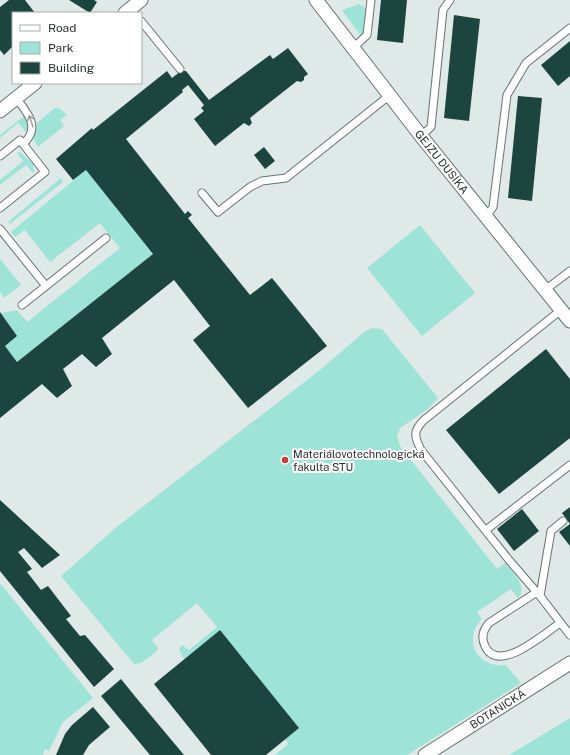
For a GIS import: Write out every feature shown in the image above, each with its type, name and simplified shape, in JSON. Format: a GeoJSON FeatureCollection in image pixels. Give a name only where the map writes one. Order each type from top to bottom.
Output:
{"type":"FeatureCollection","features":[{"type":"Feature","properties":{"kind":"street"},"geometry":{"type":"LineString","coordinates":[[130,11],[141,0]]}},
{"type":"Feature","properties":{"kind":"street","name":"GEJZU DUSÍKA"},"geometry":{"type":"LineString","coordinates":[[316,0],[421,136],[570,321]]}},
{"type":"Feature","properties":{"kind":"street"},"geometry":{"type":"LineString","coordinates":[[0,111],[34,84]]}},
{"type":"Feature","properties":{"kind":"street","name":"BOTANICKÁ"},"geometry":{"type":"LineString","coordinates":[[425,755],[570,663]]}},
{"type":"Feature","properties":{"kind":"lane"},"geometry":{"type":"LineString","coordinates":[[353,48],[367,35],[371,0]]}},
{"type":"Feature","properties":{"kind":"lane"},"geometry":{"type":"LineString","coordinates":[[421,136],[431,127],[443,10],[450,0]]}},
{"type":"Feature","properties":{"kind":"lane"},"geometry":{"type":"LineString","coordinates":[[142,22],[180,69]]}},
{"type":"Feature","properties":{"kind":"lane"},"geometry":{"type":"LineString","coordinates":[[486,216],[493,207],[506,95],[526,63],[570,28]]}},
{"type":"Feature","properties":{"kind":"lane"},"geometry":{"type":"LineString","coordinates":[[202,193],[218,212],[250,187],[262,181],[286,178],[390,95]]}},
{"type":"Feature","properties":{"kind":"lane"},"geometry":{"type":"LineString","coordinates":[[16,98],[29,116],[32,123],[31,134],[23,144]]}},
{"type":"Feature","properties":{"kind":"lane"},"geometry":{"type":"LineString","coordinates":[[0,156],[20,140],[45,172],[0,208]]}},
{"type":"Feature","properties":{"kind":"lane"},"geometry":{"type":"LineString","coordinates":[[0,229],[46,286]]}},
{"type":"Feature","properties":{"kind":"lane"},"geometry":{"type":"LineString","coordinates":[[22,306],[106,238]]}},
{"type":"Feature","properties":{"kind":"lane"},"geometry":{"type":"LineString","coordinates":[[545,290],[570,271]]}},
{"type":"Feature","properties":{"kind":"lane"},"geometry":{"type":"LineString","coordinates":[[561,310],[417,428],[415,435],[421,450],[538,594],[570,636]]}},
{"type":"Feature","properties":{"kind":"lane"},"geometry":{"type":"LineString","coordinates":[[486,530],[570,465]]}},
{"type":"Feature","properties":{"kind":"lane"},"geometry":{"type":"LineString","coordinates":[[560,623],[513,654],[504,657],[497,657],[490,654],[486,649],[483,636],[484,629],[489,623],[538,594],[551,531],[563,521]]}},
{"type":"Feature","properties":{"kind":"green space"},"geometry":{"type":"Polygon","coordinates":[[[359,4],[366,9],[364,31],[361,36],[342,10],[359,4]]]}},
{"type":"Feature","properties":{"kind":"green space"},"geometry":{"type":"Polygon","coordinates":[[[55,108],[59,108],[67,115],[60,120],[64,126],[38,147],[34,140],[37,123],[55,108]]]}},
{"type":"Feature","properties":{"kind":"green space"},"geometry":{"type":"Polygon","coordinates":[[[24,116],[29,125],[28,131],[26,132],[18,123],[0,138],[0,135],[24,116]]]}},
{"type":"Feature","properties":{"kind":"green space"},"geometry":{"type":"Polygon","coordinates":[[[20,152],[33,164],[33,173],[26,165],[0,185],[0,180],[23,161],[17,153],[20,152]]]}},
{"type":"Feature","properties":{"kind":"green space"},"geometry":{"type":"Polygon","coordinates":[[[86,170],[153,254],[17,362],[5,346],[17,336],[1,313],[17,310],[27,322],[120,248],[100,223],[50,262],[25,230],[15,237],[11,232],[86,170]]]}},
{"type":"Feature","properties":{"kind":"green space"},"geometry":{"type":"Polygon","coordinates":[[[61,178],[63,182],[10,224],[8,222],[61,178]]]}},
{"type":"Feature","properties":{"kind":"green space"},"geometry":{"type":"Polygon","coordinates":[[[420,225],[475,293],[422,336],[367,268],[420,225]]]}},
{"type":"Feature","properties":{"kind":"green space"},"geometry":{"type":"Polygon","coordinates":[[[0,259],[21,285],[4,298],[0,292],[0,259]]]}},
{"type":"Feature","properties":{"kind":"green space"},"geometry":{"type":"Polygon","coordinates":[[[372,328],[382,329],[438,398],[428,409],[400,428],[397,436],[400,446],[497,569],[505,563],[521,584],[521,594],[518,598],[511,589],[477,612],[482,619],[476,627],[473,635],[473,643],[480,657],[487,662],[496,665],[506,665],[521,683],[407,755],[275,755],[288,744],[219,631],[184,659],[179,650],[182,645],[189,650],[217,627],[197,603],[152,640],[158,648],[157,651],[141,663],[134,664],[61,576],[119,525],[320,370],[364,332],[372,328]]]}},
{"type":"Feature","properties":{"kind":"green space"},"geometry":{"type":"Polygon","coordinates":[[[0,583],[93,698],[63,722],[49,751],[45,749],[43,755],[0,755],[0,583]]]}},
{"type":"Feature","properties":{"kind":"green space"},"geometry":{"type":"Polygon","coordinates":[[[570,718],[570,755],[509,755],[570,718]]]}},
{"type":"Feature","properties":{"kind":"building"},"geometry":{"type":"Polygon","coordinates":[[[9,0],[25,0],[34,12],[12,12],[12,47],[4,55],[0,50],[0,7],[9,0]]]}},
{"type":"Feature","properties":{"kind":"building"},"geometry":{"type":"Polygon","coordinates":[[[69,0],[94,0],[97,2],[91,12],[69,0]]]}},
{"type":"Feature","properties":{"kind":"building"},"geometry":{"type":"Polygon","coordinates":[[[381,0],[407,0],[403,43],[377,40],[381,0]]]}},
{"type":"Feature","properties":{"kind":"building"},"geometry":{"type":"Polygon","coordinates":[[[454,15],[480,19],[469,121],[444,118],[454,15]]]}},
{"type":"Feature","properties":{"kind":"building"},"geometry":{"type":"Polygon","coordinates":[[[570,41],[570,76],[558,86],[541,65],[570,41]]]}},
{"type":"Feature","properties":{"kind":"building"},"geometry":{"type":"Polygon","coordinates":[[[288,48],[308,74],[304,77],[304,80],[301,82],[297,81],[250,118],[252,123],[249,126],[244,123],[215,146],[194,119],[204,111],[201,108],[204,105],[188,85],[182,90],[183,92],[126,139],[185,214],[188,211],[192,215],[188,218],[250,295],[272,278],[327,346],[248,408],[193,340],[210,326],[174,280],[102,338],[112,354],[96,367],[82,354],[63,369],[72,386],[57,398],[42,384],[0,418],[0,312],[17,336],[5,346],[17,362],[153,254],[86,170],[73,180],[56,159],[92,128],[93,130],[167,71],[172,78],[181,71],[186,71],[209,100],[270,55],[273,59],[288,48]]]}},
{"type":"Feature","properties":{"kind":"building"},"geometry":{"type":"Polygon","coordinates":[[[518,96],[542,98],[532,201],[508,198],[518,96]]]}},
{"type":"Feature","properties":{"kind":"building"},"geometry":{"type":"Polygon","coordinates":[[[264,147],[275,161],[265,169],[254,155],[264,147]]]}},
{"type":"Feature","properties":{"kind":"building"},"geometry":{"type":"Polygon","coordinates":[[[546,349],[570,379],[570,438],[499,494],[446,430],[546,349]]]}},
{"type":"Feature","properties":{"kind":"building"},"geometry":{"type":"Polygon","coordinates":[[[0,500],[60,555],[42,568],[24,548],[18,552],[32,569],[27,572],[41,590],[48,586],[71,616],[66,619],[80,636],[85,635],[114,669],[94,687],[0,571],[0,500]]]}},
{"type":"Feature","properties":{"kind":"building"},"geometry":{"type":"Polygon","coordinates":[[[570,507],[570,524],[562,513],[570,507]]]}},
{"type":"Feature","properties":{"kind":"building"},"geometry":{"type":"Polygon","coordinates":[[[522,509],[539,531],[514,551],[497,529],[522,509]]]}},
{"type":"Feature","properties":{"kind":"building"},"geometry":{"type":"Polygon","coordinates":[[[570,524],[570,546],[559,532],[570,524]]]}},
{"type":"Feature","properties":{"kind":"building"},"geometry":{"type":"Polygon","coordinates":[[[220,630],[299,728],[266,755],[211,755],[154,684],[220,630]]]}},
{"type":"Feature","properties":{"kind":"building"},"geometry":{"type":"Polygon","coordinates":[[[121,679],[184,755],[150,755],[101,696],[121,679]]]}},
{"type":"Feature","properties":{"kind":"building"},"geometry":{"type":"Polygon","coordinates":[[[93,707],[110,727],[89,745],[83,755],[56,755],[65,734],[72,725],[93,707]]]}},
{"type":"Feature","properties":{"kind":"place","name":"Materiálovotechnologická fakulta STU"},"geometry":{"type":"Point","coordinates":[285,460]}}]}
